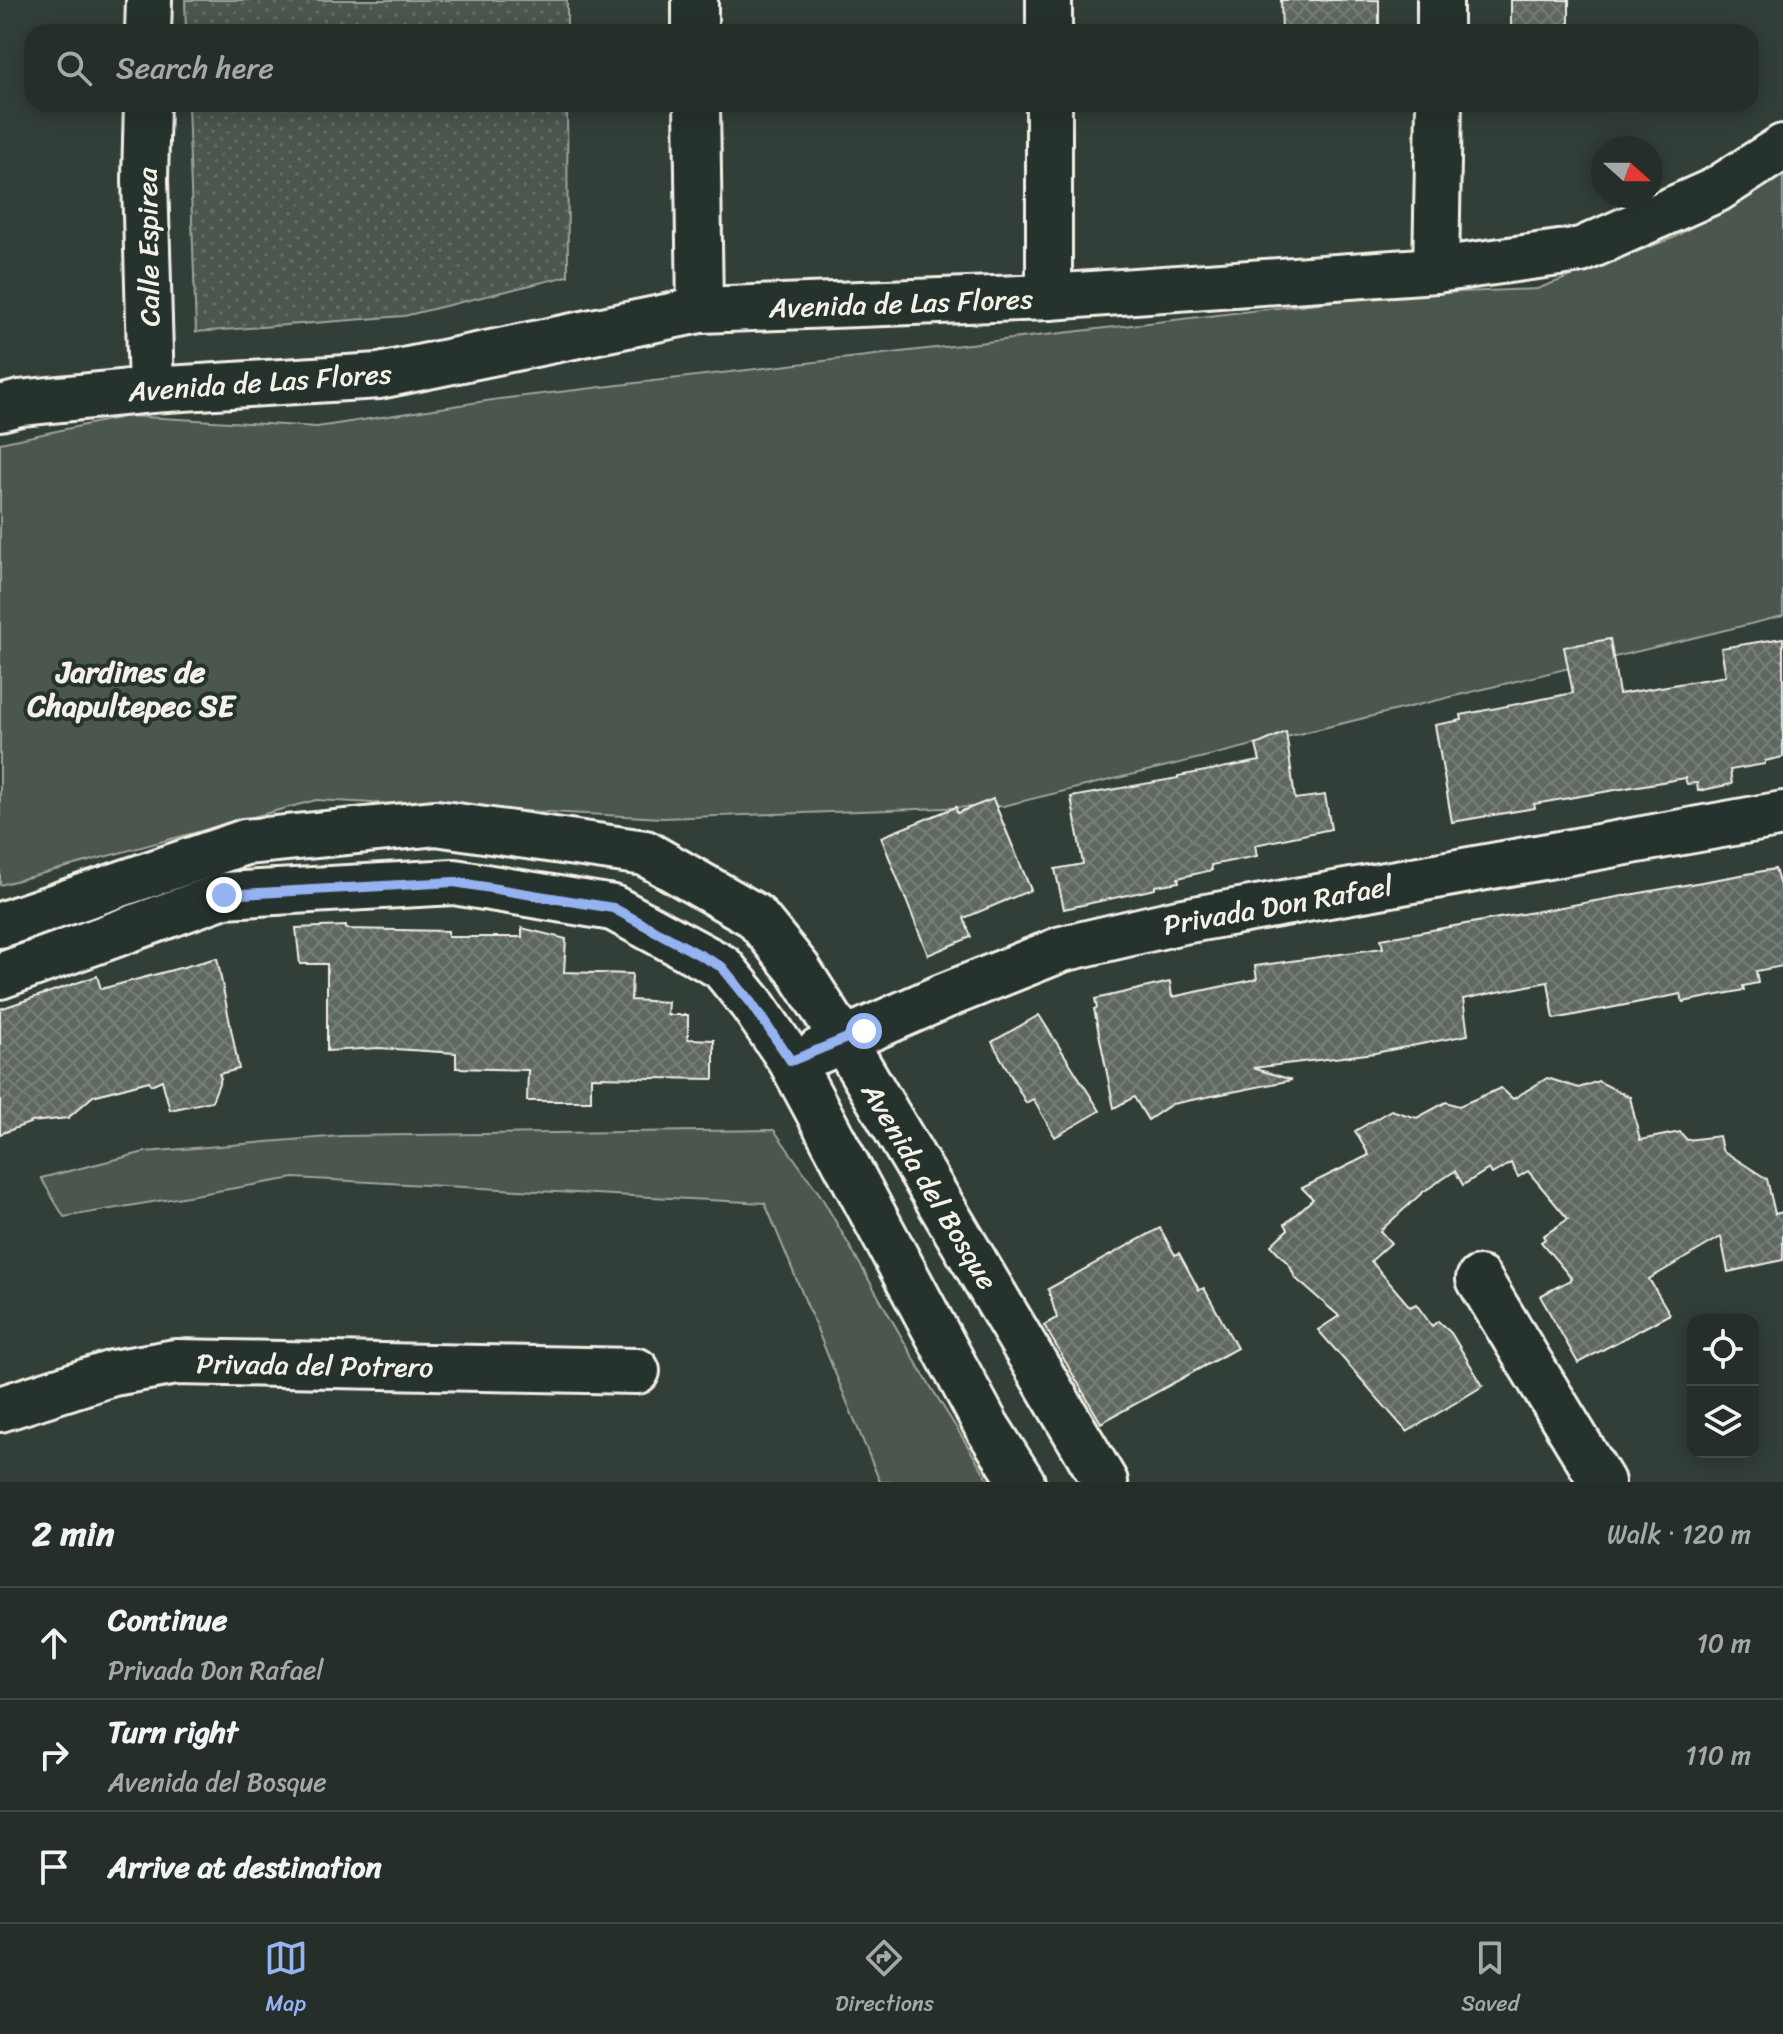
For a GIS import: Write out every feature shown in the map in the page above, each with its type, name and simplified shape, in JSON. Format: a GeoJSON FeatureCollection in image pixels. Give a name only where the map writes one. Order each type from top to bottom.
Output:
{"type":"FeatureCollection","features":[{"type":"Feature","properties":{"kind":"street"},"geometry":{"type":"LineString","coordinates":[[148,24],[149,0]]}},
{"type":"Feature","properties":{"kind":"street"},"geometry":{"type":"LineString","coordinates":[[695,0],[695,24]]}},
{"type":"Feature","properties":{"kind":"street"},"geometry":{"type":"LineString","coordinates":[[1049,0],[1049,24]]}},
{"type":"Feature","properties":{"kind":"street"},"geometry":{"type":"LineString","coordinates":[[1440,0],[1440,24]]}},
{"type":"Feature","properties":{"kind":"street","name":"Calle Espirea"},"geometry":{"type":"LineString","coordinates":[[147,112],[145,179],[151,390]]}},
{"type":"Feature","properties":{"kind":"street"},"geometry":{"type":"LineString","coordinates":[[697,112],[700,310]]}},
{"type":"Feature","properties":{"kind":"street"},"geometry":{"type":"LineString","coordinates":[[1049,112],[1049,297]]}},
{"type":"Feature","properties":{"kind":"street"},"geometry":{"type":"LineString","coordinates":[[1436,270],[1439,112]]}},
{"type":"Feature","properties":{"kind":"street","name":"Avenida de Las Flores"},"geometry":{"type":"LineString","coordinates":[[0,408],[20,403],[151,390],[379,376],[700,310],[1049,297],[1436,270],[1581,250],[1716,190],[1783,147]]}},
{"type":"Feature","properties":{"kind":"street","name":"Privada Don Rafael"},"geometry":{"type":"LineString","coordinates":[[791,1061],[1062,949],[1178,922],[1783,814]]}},
{"type":"Feature","properties":{"kind":"street","name":"Avenida del Bosque"},"geometry":{"type":"LineString","coordinates":[[0,925],[245,842],[436,823],[645,853],[755,916],[798,969],[844,1041],[1105,1482]]}},
{"type":"Feature","properties":{"kind":"street","name":"Avenida del Bosque"},"geometry":{"type":"LineString","coordinates":[[0,976],[224,895],[454,882],[613,908],[722,967],[752,1004],[791,1061],[986,1425],[1022,1482]]}},
{"type":"Feature","properties":{"kind":"street"},"geometry":{"type":"LineString","coordinates":[[1479,1279],[1602,1482]]}},
{"type":"Feature","properties":{"kind":"street","name":"Privada del Potrero"},"geometry":{"type":"LineString","coordinates":[[0,1409],[113,1373],[176,1362],[637,1371]]}},
{"type":"Feature","properties":{"kind":"shaded area"},"geometry":{"type":"Polygon","coordinates":[[[185,0],[567,0],[567,24],[186,24],[185,0]]]}},
{"type":"Feature","properties":{"kind":"shaded area"},"geometry":{"type":"Polygon","coordinates":[[[188,112],[567,112],[568,276],[404,316],[196,332],[188,112]]]}},
{"type":"Feature","properties":{"kind":"shaded area"},"geometry":{"type":"Polygon","coordinates":[[[1783,171],[1783,616],[1003,806],[663,818],[316,800],[0,885],[0,443],[127,416],[317,427],[499,399],[1387,295],[1537,289],[1673,238],[1783,171]]]}},
{"type":"Feature","properties":{"kind":"shaded area"},"geometry":{"type":"Polygon","coordinates":[[[774,1130],[821,1196],[921,1371],[990,1482],[880,1482],[765,1203],[294,1178],[64,1217],[41,1178],[145,1152],[341,1136],[774,1130]]]}},
{"type":"Feature","properties":{"kind":"building"},"geometry":{"type":"Polygon","coordinates":[[[1281,0],[1379,0],[1379,24],[1282,24],[1281,0]]]}},
{"type":"Feature","properties":{"kind":"building"},"geometry":{"type":"Polygon","coordinates":[[[1511,0],[1569,0],[1569,24],[1511,24],[1511,0]]]}},
{"type":"Feature","properties":{"kind":"building"},"geometry":{"type":"Polygon","coordinates":[[[1783,638],[1783,757],[1765,761],[1765,764],[1730,770],[1732,784],[1698,791],[1697,783],[1687,784],[1685,778],[1534,804],[1535,808],[1452,822],[1435,725],[1462,720],[1461,715],[1573,693],[1564,647],[1610,639],[1619,694],[1726,676],[1721,648],[1783,638]]]}},
{"type":"Feature","properties":{"kind":"building"},"geometry":{"type":"Polygon","coordinates":[[[1286,732],[1295,799],[1325,795],[1331,829],[1255,845],[1257,856],[1211,865],[1212,870],[1178,878],[1179,882],[1064,909],[1055,869],[1083,864],[1071,797],[1260,761],[1256,745],[1286,732]]]}},
{"type":"Feature","properties":{"kind":"building"},"geometry":{"type":"Polygon","coordinates":[[[993,799],[1031,890],[964,918],[971,937],[928,955],[881,837],[956,807],[957,813],[993,799]]]}},
{"type":"Feature","properties":{"kind":"building"},"geometry":{"type":"Polygon","coordinates":[[[1775,869],[1783,896],[1783,966],[1756,971],[1758,983],[1743,986],[1744,990],[1683,1002],[1681,994],[1554,1019],[1548,982],[1463,999],[1468,1035],[1375,1053],[1253,1068],[1292,1080],[1172,1104],[1148,1120],[1134,1097],[1114,1108],[1094,1009],[1097,1008],[1095,999],[1170,982],[1172,997],[1257,979],[1255,966],[1383,948],[1381,939],[1775,869]]]}},
{"type":"Feature","properties":{"kind":"building"},"geometry":{"type":"Polygon","coordinates":[[[346,926],[346,929],[448,931],[448,937],[522,937],[522,928],[566,939],[564,972],[632,974],[631,1000],[668,1002],[667,1015],[688,1015],[688,1039],[714,1040],[714,1079],[591,1077],[591,1101],[527,1101],[528,1070],[456,1068],[456,1053],[379,1048],[327,1051],[327,964],[300,964],[296,928],[346,926]]]}},
{"type":"Feature","properties":{"kind":"building"},"geometry":{"type":"Polygon","coordinates":[[[217,958],[239,1069],[219,1074],[221,1078],[212,1101],[170,1110],[162,1080],[151,1085],[149,1081],[93,1096],[68,1118],[32,1122],[0,1134],[0,1009],[97,976],[101,989],[217,958]]]}},
{"type":"Feature","properties":{"kind":"building"},"geometry":{"type":"Polygon","coordinates":[[[1039,1015],[1100,1111],[1055,1137],[1033,1099],[1026,1103],[992,1042],[1039,1015]]]}},
{"type":"Feature","properties":{"kind":"building"},"geometry":{"type":"Polygon","coordinates":[[[1547,1078],[1579,1088],[1598,1081],[1630,1097],[1640,1140],[1680,1132],[1687,1140],[1719,1136],[1722,1150],[1767,1179],[1775,1214],[1783,1212],[1783,1260],[1728,1272],[1721,1237],[1649,1279],[1670,1314],[1578,1363],[1540,1296],[1572,1279],[1541,1242],[1545,1239],[1543,1236],[1568,1219],[1528,1171],[1518,1177],[1511,1163],[1492,1174],[1489,1169],[1463,1185],[1455,1171],[1423,1192],[1380,1231],[1391,1243],[1371,1261],[1410,1307],[1416,1304],[1432,1326],[1438,1321],[1451,1333],[1483,1386],[1407,1432],[1318,1330],[1339,1316],[1295,1278],[1290,1266],[1271,1245],[1288,1229],[1285,1224],[1313,1199],[1302,1188],[1369,1155],[1355,1131],[1391,1110],[1417,1118],[1446,1102],[1459,1106],[1501,1088],[1513,1099],[1547,1078]]]}},
{"type":"Feature","properties":{"kind":"building"},"geometry":{"type":"Polygon","coordinates":[[[1160,1228],[1175,1255],[1179,1253],[1199,1290],[1204,1288],[1237,1348],[1101,1423],[1044,1325],[1057,1318],[1048,1289],[1160,1228]]]}},
{"type":"Feature","properties":{"kind":"district","name":"Jardines de Chapultepec SE"},"geometry":{"type":"Point","coordinates":[131,689]}},
{"type":"Feature","properties":{"kind":"route"},"geometry":{"type":"LineString","coordinates":[[224,895],[454,882],[613,908],[722,967],[791,1061],[864,1031]]}}]}
